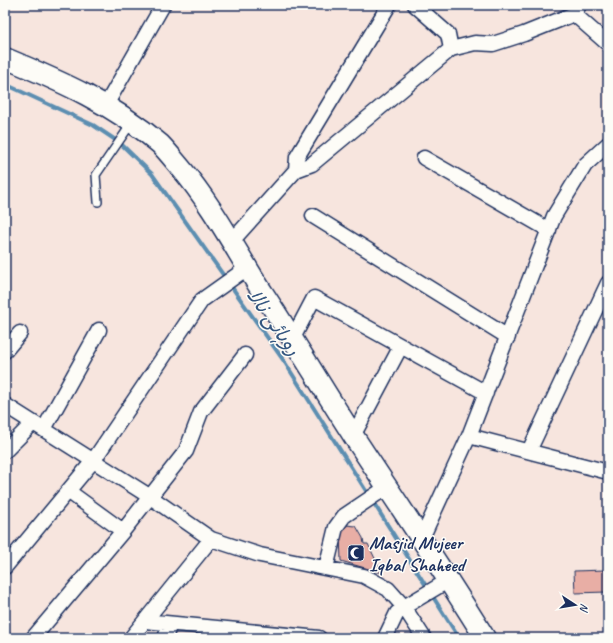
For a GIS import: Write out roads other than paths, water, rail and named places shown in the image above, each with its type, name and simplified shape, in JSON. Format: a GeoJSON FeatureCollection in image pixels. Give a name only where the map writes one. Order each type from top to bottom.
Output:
{"type":"FeatureCollection","features":[{"type":"Feature","properties":{"kind":"street"},"geometry":{"type":"LineString","coordinates":[[106,105],[163,5]]}},
{"type":"Feature","properties":{"kind":"street"},"geometry":{"type":"LineString","coordinates":[[296,170],[297,157],[389,5]]}},
{"type":"Feature","properties":{"kind":"street"},"geometry":{"type":"LineString","coordinates":[[415,5],[448,34],[451,49]]}},
{"type":"Feature","properties":{"kind":"street"},"geometry":{"type":"LineString","coordinates":[[232,241],[296,170],[312,164],[451,49],[475,43],[493,44],[577,9],[608,44]]}},
{"type":"Feature","properties":{"kind":"street"},"geometry":{"type":"LineString","coordinates":[[5,58],[106,105],[129,125],[161,145],[197,187],[232,241],[243,271],[293,338],[353,436],[383,489],[422,538],[447,581],[485,638]]}},
{"type":"Feature","properties":{"kind":"street"},"geometry":{"type":"LineString","coordinates":[[422,538],[469,436],[554,216],[584,166],[608,144]]}},
{"type":"Feature","properties":{"kind":"street"},"geometry":{"type":"LineString","coordinates":[[424,158],[549,230]]}},
{"type":"Feature","properties":{"kind":"street"},"geometry":{"type":"LineString","coordinates":[[313,216],[508,336]]}},
{"type":"Feature","properties":{"kind":"street"},"geometry":{"type":"LineString","coordinates":[[5,567],[93,460],[202,300],[243,271]]}},
{"type":"Feature","properties":{"kind":"street"},"geometry":{"type":"LineString","coordinates":[[529,451],[608,283]]}},
{"type":"Feature","properties":{"kind":"street"},"geometry":{"type":"LineString","coordinates":[[293,338],[314,298],[486,393]]}},
{"type":"Feature","properties":{"kind":"street"},"geometry":{"type":"LineString","coordinates":[[5,451],[39,426],[99,330]]}},
{"type":"Feature","properties":{"kind":"street"},"geometry":{"type":"LineString","coordinates":[[5,351],[20,333]]}},
{"type":"Feature","properties":{"kind":"street"},"geometry":{"type":"LineString","coordinates":[[353,436],[401,346]]}},
{"type":"Feature","properties":{"kind":"street"},"geometry":{"type":"LineString","coordinates":[[33,638],[123,531],[186,451],[201,412],[244,355]]}},
{"type":"Feature","properties":{"kind":"street"},"geometry":{"type":"LineString","coordinates":[[5,405],[150,496],[211,539],[260,555],[364,576],[388,589],[406,606],[424,638]]}},
{"type":"Feature","properties":{"kind":"street"},"geometry":{"type":"LineString","coordinates":[[469,436],[608,472]]}},
{"type":"Feature","properties":{"kind":"street"},"geometry":{"type":"LineString","coordinates":[[326,568],[336,527],[344,516],[355,507],[383,489]]}},
{"type":"Feature","properties":{"kind":"street"},"geometry":{"type":"LineString","coordinates":[[68,491],[123,531]]}},
{"type":"Feature","properties":{"kind":"street"},"geometry":{"type":"LineString","coordinates":[[131,638],[211,539]]}},
{"type":"Feature","properties":{"kind":"street"},"geometry":{"type":"LineString","coordinates":[[385,638],[397,613],[447,581]]}},
{"type":"Feature","properties":{"kind":"street"},"geometry":{"type":"LineString","coordinates":[[145,621],[319,638]]}},
{"type":"Feature","properties":{"kind":"street"},"geometry":{"type":"LineString","coordinates":[[165,638],[170,624]]}},
{"type":"Feature","properties":{"kind":"lane"},"geometry":{"type":"LineString","coordinates":[[98,202],[96,175],[129,125]]}},
{"type":"Feature","properties":{"kind":"waterway","name":"روہائی نالا"},"geometry":{"type":"LineString","coordinates":[[5,84],[93,125],[120,143],[152,174],[284,361],[459,638]]}},
{"type":"Feature","properties":{"kind":"place","name":"Masjid Mujeer Iqbal Shaheed"},"geometry":{"type":"Point","coordinates":[356,553]}}]}
